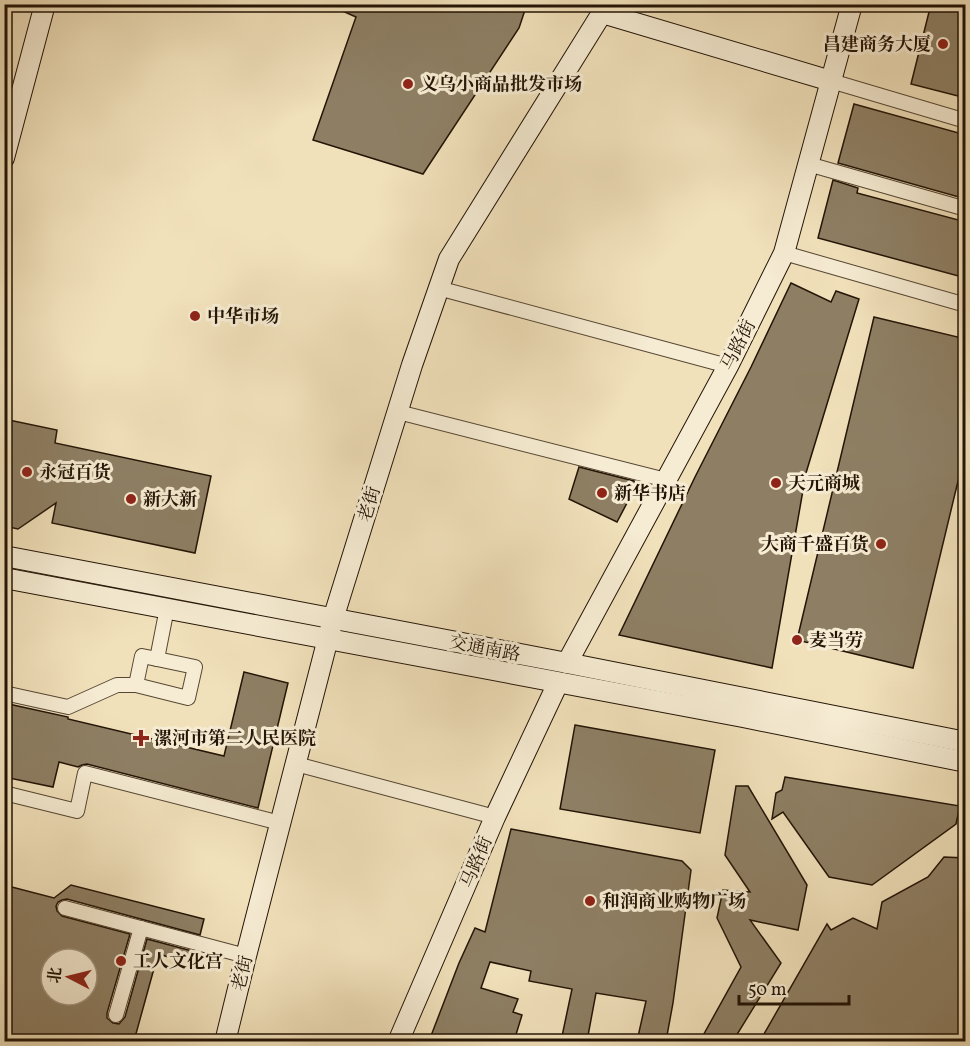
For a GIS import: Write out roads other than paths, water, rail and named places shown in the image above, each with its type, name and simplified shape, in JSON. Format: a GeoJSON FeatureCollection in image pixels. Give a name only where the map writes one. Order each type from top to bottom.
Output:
{"type":"FeatureCollection","features":[{"type":"Feature","properties":{"kind":"street"},"geometry":{"type":"LineString","coordinates":[[4,158],[45,4]]}},
{"type":"Feature","properties":{"kind":"street","name":"马路街"},"geometry":{"type":"LineString","coordinates":[[567,663],[728,366],[784,253],[852,4]]}},
{"type":"Feature","properties":{"kind":"street"},"geometry":{"type":"LineString","coordinates":[[603,9],[966,121]]}},
{"type":"Feature","properties":{"kind":"street","name":"老街"},"geometry":{"type":"LineString","coordinates":[[225,1041],[333,619],[438,288],[449,259],[603,9]]}},
{"type":"Feature","properties":{"kind":"street"},"geometry":{"type":"LineString","coordinates":[[808,164],[966,209]]}},
{"type":"Feature","properties":{"kind":"street"},"geometry":{"type":"LineString","coordinates":[[784,253],[966,305]]}},
{"type":"Feature","properties":{"kind":"street"},"geometry":{"type":"LineString","coordinates":[[438,288],[728,366]]}},
{"type":"Feature","properties":{"kind":"street"},"geometry":{"type":"LineString","coordinates":[[398,412],[666,480]]}},
{"type":"Feature","properties":{"kind":"street","name":"交通南路"},"geometry":{"type":"LineString","coordinates":[[4,556],[567,663],[961,751]]}},
{"type":"Feature","properties":{"kind":"street","name":"交通南路"},"geometry":{"type":"LineString","coordinates":[[4,578],[732,715],[961,751]]}},
{"type":"Feature","properties":{"kind":"street"},"geometry":{"type":"LineString","coordinates":[[157,659],[167,608]]}},
{"type":"Feature","properties":{"kind":"street"},"geometry":{"type":"LineString","coordinates":[[4,693],[68,707],[117,685],[136,685],[188,698],[195,667],[142,656],[136,685]]}},
{"type":"Feature","properties":{"kind":"street","name":"马路街"},"geometry":{"type":"LineString","coordinates":[[398,1041],[495,817],[558,683]]}},
{"type":"Feature","properties":{"kind":"street"},"geometry":{"type":"LineString","coordinates":[[296,764],[495,817]]}},
{"type":"Feature","properties":{"kind":"street"},"geometry":{"type":"LineString","coordinates":[[4,793],[77,811],[85,773],[280,823]]}},
{"type":"Feature","properties":{"kind":"street"},"geometry":{"type":"LineString","coordinates":[[65,908],[246,956]]}},
{"type":"Feature","properties":{"kind":"street"},"geometry":{"type":"LineString","coordinates":[[116,1015],[141,927]]}},
{"type":"Feature","properties":{"kind":"place","name":"昌建商务大厦"},"geometry":{"type":"Point","coordinates":[943,44]}},
{"type":"Feature","properties":{"kind":"place","name":"义乌小商品批发市场"},"geometry":{"type":"Point","coordinates":[408,84]}},
{"type":"Feature","properties":{"kind":"place","name":"中华市场"},"geometry":{"type":"Point","coordinates":[195,316]}},
{"type":"Feature","properties":{"kind":"place","name":"永冠百货"},"geometry":{"type":"Point","coordinates":[27,472]}},
{"type":"Feature","properties":{"kind":"place","name":"天元商城"},"geometry":{"type":"Point","coordinates":[776,483]}},
{"type":"Feature","properties":{"kind":"place","name":"新华书店"},"geometry":{"type":"Point","coordinates":[602,493]}},
{"type":"Feature","properties":{"kind":"place","name":"新大新"},"geometry":{"type":"Point","coordinates":[131,499]}},
{"type":"Feature","properties":{"kind":"place","name":"大商千盛百货"},"geometry":{"type":"Point","coordinates":[881,544]}},
{"type":"Feature","properties":{"kind":"place","name":"麦当劳"},"geometry":{"type":"Point","coordinates":[797,640]}},
{"type":"Feature","properties":{"kind":"place","name":"漯河市第二人民医院"},"geometry":{"type":"Point","coordinates":[141,738]}},
{"type":"Feature","properties":{"kind":"place","name":"和润商业购物广场"},"geometry":{"type":"Point","coordinates":[590,901]}},
{"type":"Feature","properties":{"kind":"place","name":"工人文化宫"},"geometry":{"type":"Point","coordinates":[121,961]}}]}
